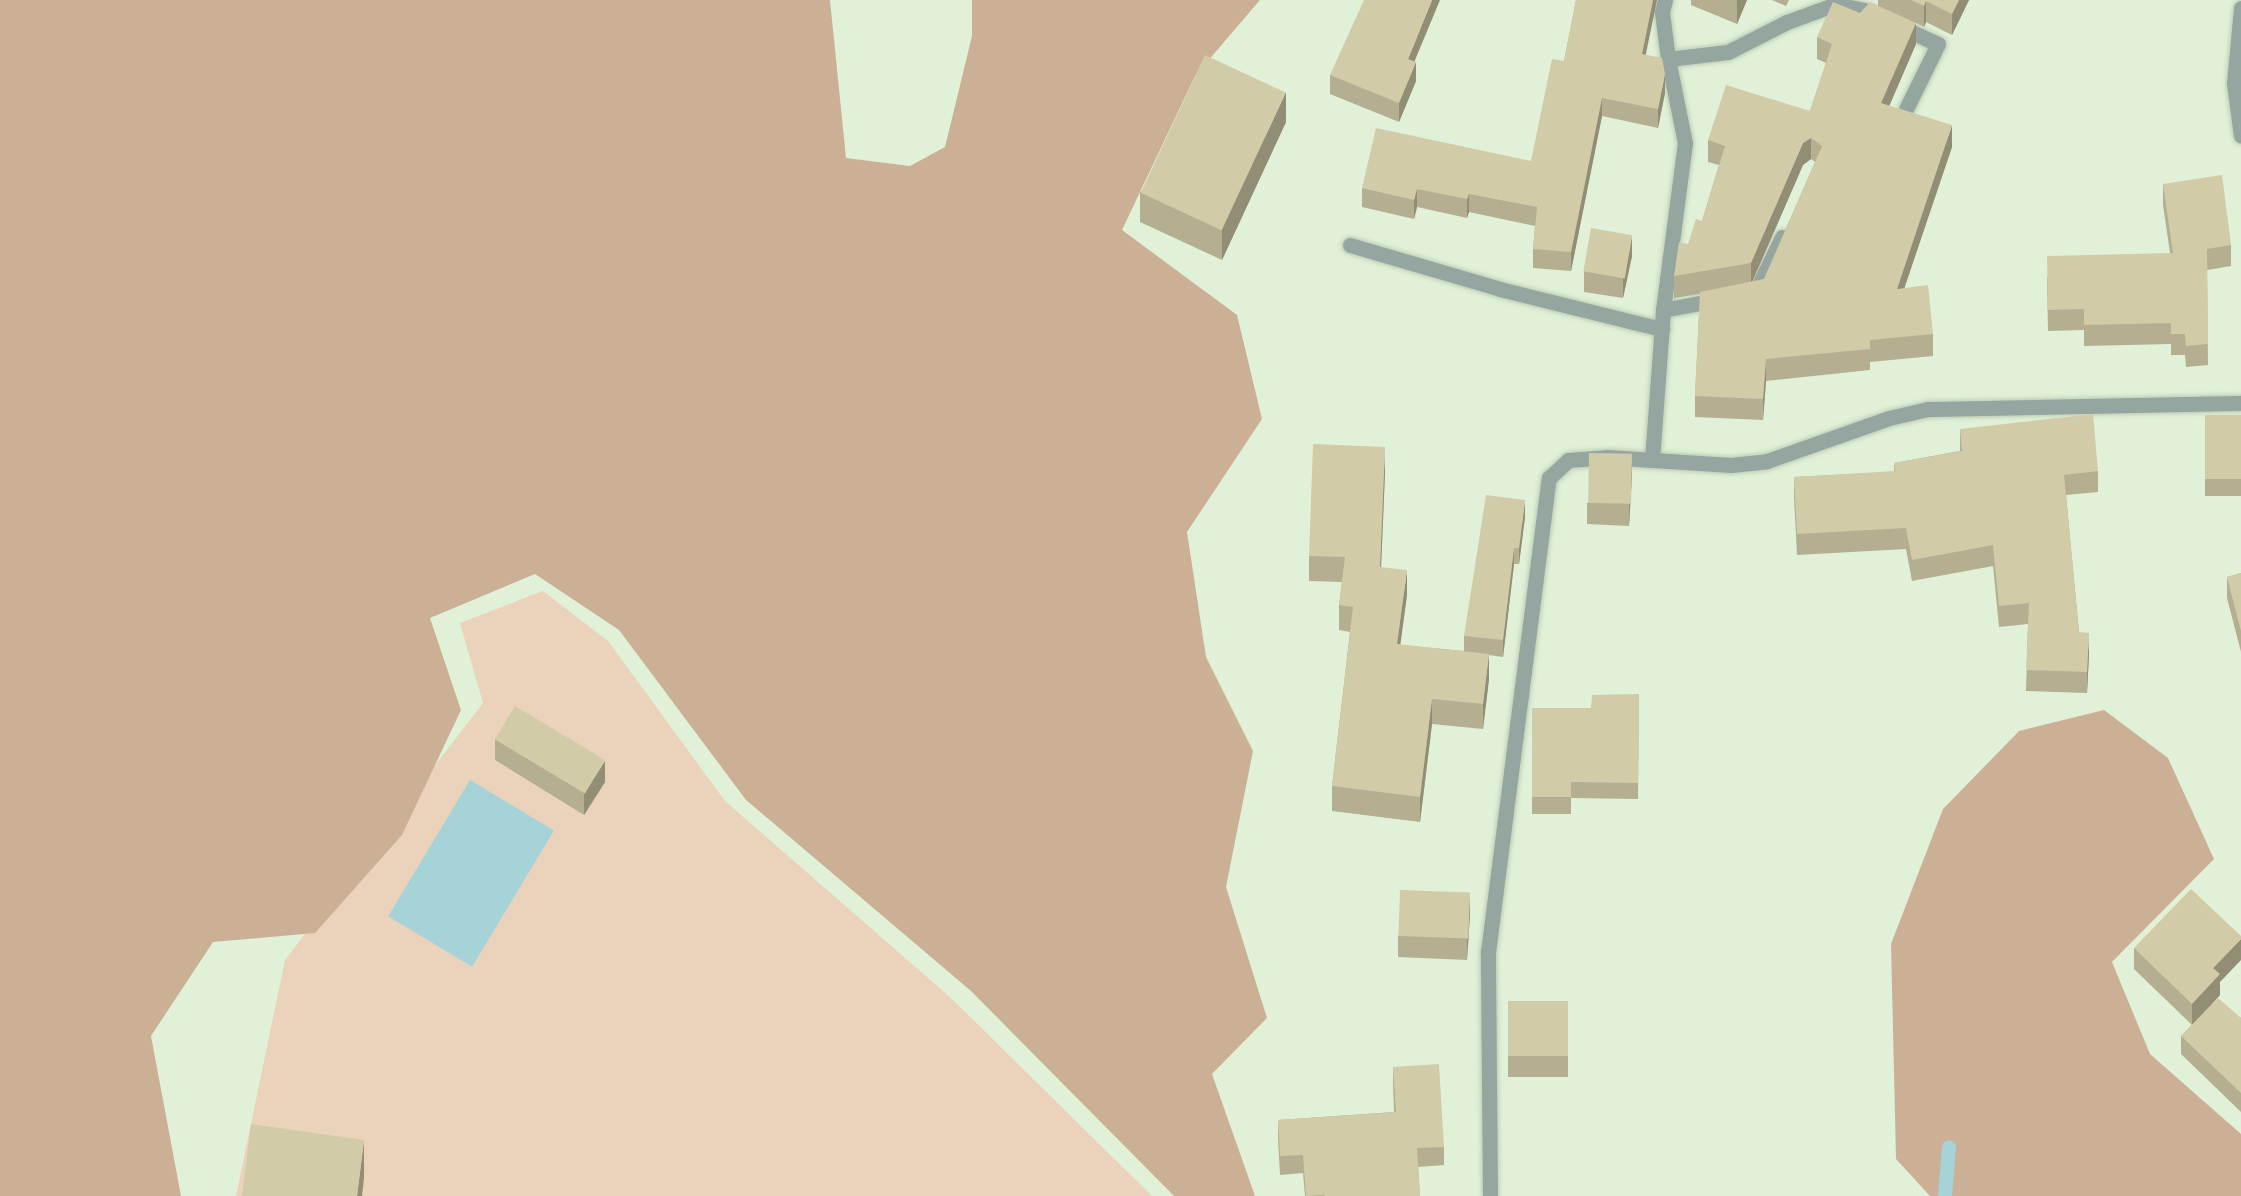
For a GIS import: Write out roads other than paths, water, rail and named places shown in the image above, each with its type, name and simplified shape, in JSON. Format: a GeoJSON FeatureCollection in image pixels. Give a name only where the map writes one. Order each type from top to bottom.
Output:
{"type":"FeatureCollection","features":[{"type":"Feature","properties":{"kind":"street"},"geometry":{"type":"LineString","coordinates":[[1652,460],[1663,310],[1685,143],[1668,59],[1662,12],[1665,0]]}},
{"type":"Feature","properties":{"kind":"street"},"geometry":{"type":"LineString","coordinates":[[1668,59],[1728,52],[1787,22],[1836,4],[1855,8],[1938,44],[1906,109]]}},
{"type":"Feature","properties":{"kind":"street"},"geometry":{"type":"LineString","coordinates":[[2241,8],[2234,83],[2241,136]]}},
{"type":"Feature","properties":{"kind":"street"},"geometry":{"type":"LineString","coordinates":[[1663,310],[1758,293],[1790,220]]}},
{"type":"Feature","properties":{"kind":"street"},"geometry":{"type":"LineString","coordinates":[[1350,245],[1500,289],[1662,329]]}},
{"type":"Feature","properties":{"kind":"street"},"geometry":{"type":"LineString","coordinates":[[1490,1196],[1488,952],[1548,478],[1568,460],[1652,460],[1731,465],[1767,461],[1889,418],[1928,409],[2241,403]]}},
{"type":"Feature","properties":{"kind":"water"},"geometry":{"type":"Polygon","coordinates":[[[470,780],[554,830],[472,967],[388,916],[470,780]]]}},
{"type":"Feature","properties":{"kind":"waterway"},"geometry":{"type":"LineString","coordinates":[[1945,1196],[1949,1147]]}}]}
